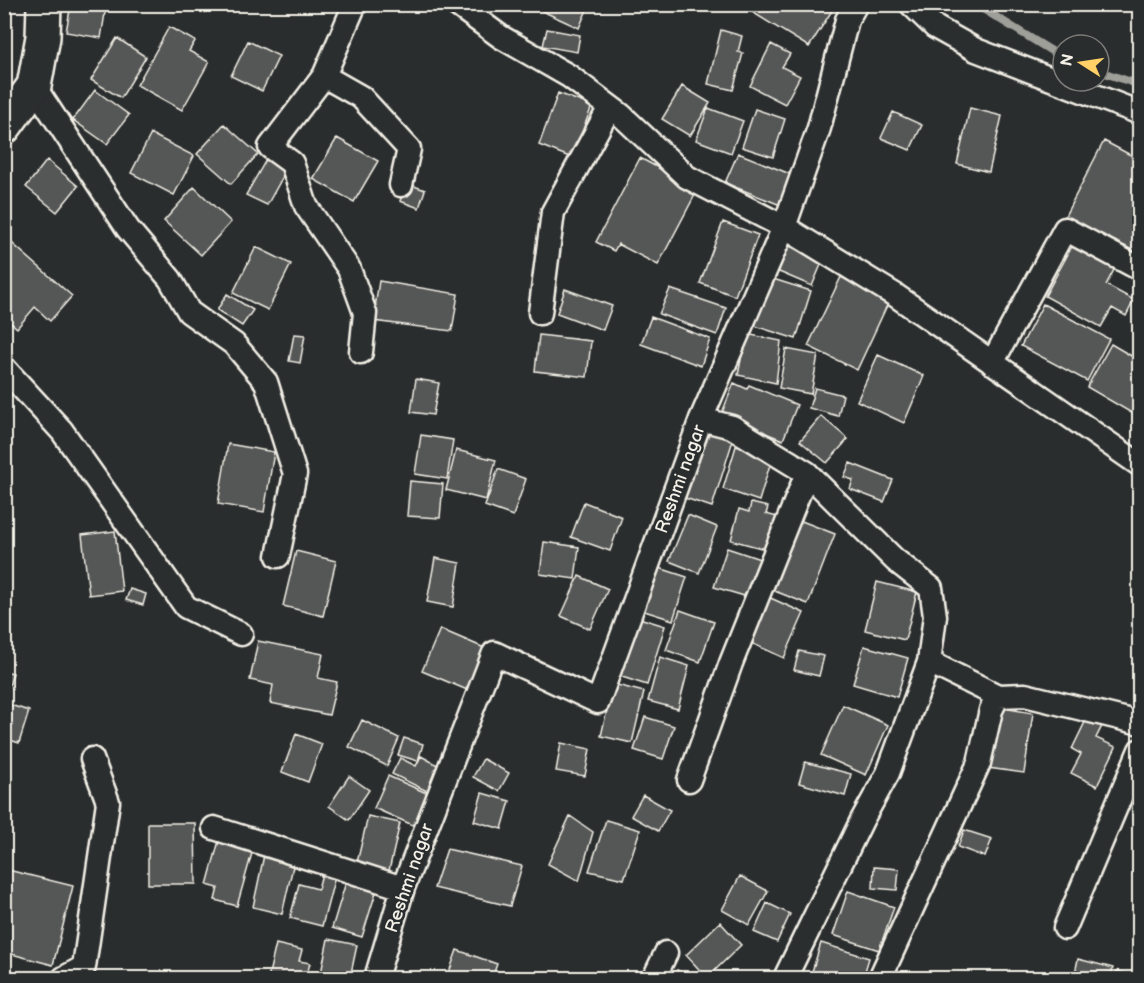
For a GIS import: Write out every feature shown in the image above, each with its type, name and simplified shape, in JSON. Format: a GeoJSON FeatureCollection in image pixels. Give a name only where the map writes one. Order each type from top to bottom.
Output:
{"type":"FeatureCollection","features":[{"type":"Feature","properties":{"kind":"main road"},"geometry":{"type":"LineString","coordinates":[[4,127],[34,86],[43,37],[44,4]]}},
{"type":"Feature","properties":{"kind":"street"},"geometry":{"type":"LineString","coordinates":[[355,4],[324,76],[270,147],[292,163],[306,206],[349,269],[365,314],[361,352]]}},
{"type":"Feature","properties":{"kind":"street"},"geometry":{"type":"LineString","coordinates":[[456,4],[501,38],[569,76],[610,107],[687,177],[784,227],[895,295],[1140,465]]}},
{"type":"Feature","properties":{"kind":"street","name":"Reshmi nagar"},"geometry":{"type":"LineString","coordinates":[[376,978],[403,888],[494,652],[598,702],[701,419],[784,227],[819,128],[847,20],[856,4]]}},
{"type":"Feature","properties":{"kind":"street"},"geometry":{"type":"LineString","coordinates":[[911,4],[935,27],[976,50],[1140,113]]}},
{"type":"Feature","properties":{"kind":"street"},"geometry":{"type":"LineString","coordinates":[[324,76],[361,97],[409,149],[401,184]]}},
{"type":"Feature","properties":{"kind":"street"},"geometry":{"type":"LineString","coordinates":[[34,86],[128,229],[170,279],[189,312],[234,345],[266,382],[295,474],[278,556]]}},
{"type":"Feature","properties":{"kind":"street"},"geometry":{"type":"LineString","coordinates":[[540,313],[553,212],[610,107]]}},
{"type":"Feature","properties":{"kind":"street"},"geometry":{"type":"LineString","coordinates":[[992,363],[1065,229],[1140,269]]}},
{"type":"Feature","properties":{"kind":"street"},"geometry":{"type":"LineString","coordinates":[[4,368],[62,431],[186,607],[241,634]]}},
{"type":"Feature","properties":{"kind":"street"},"geometry":{"type":"LineString","coordinates":[[701,419],[732,427],[807,473],[896,560],[931,588],[935,616],[929,662],[888,774],[862,820],[785,978]]}},
{"type":"Feature","properties":{"kind":"street"},"geometry":{"type":"LineString","coordinates":[[689,780],[732,663],[807,473]]}},
{"type":"Feature","properties":{"kind":"street"},"geometry":{"type":"LineString","coordinates":[[929,662],[998,696],[1025,695],[1140,723]]}},
{"type":"Feature","properties":{"kind":"street"},"geometry":{"type":"LineString","coordinates":[[880,978],[979,763],[991,710],[998,696]]}},
{"type":"Feature","properties":{"kind":"street"},"geometry":{"type":"LineString","coordinates":[[1065,928],[1140,750]]}},
{"type":"Feature","properties":{"kind":"street"},"geometry":{"type":"LineString","coordinates":[[64,978],[84,967],[108,802],[92,759]]}},
{"type":"Feature","properties":{"kind":"street"},"geometry":{"type":"LineString","coordinates":[[214,828],[403,888]]}},
{"type":"Feature","properties":{"kind":"street"},"geometry":{"type":"LineString","coordinates":[[654,978],[666,952]]}},
{"type":"Feature","properties":{"kind":"building"},"geometry":{"type":"Polygon","coordinates":[[[71,4],[106,7],[101,38],[66,32],[71,4]]]}},
{"type":"Feature","properties":{"kind":"building"},"geometry":{"type":"Polygon","coordinates":[[[163,4],[208,4],[206,12],[163,4]]]}},
{"type":"Feature","properties":{"kind":"building"},"geometry":{"type":"Polygon","coordinates":[[[527,4],[587,4],[589,5],[579,28],[527,4]]]}},
{"type":"Feature","properties":{"kind":"building"},"geometry":{"type":"Polygon","coordinates":[[[757,4],[825,4],[833,9],[809,47],[752,12],[757,4]]]}},
{"type":"Feature","properties":{"kind":"building"},"geometry":{"type":"Polygon","coordinates":[[[169,27],[195,41],[189,51],[209,62],[182,110],[137,85],[169,27]]]}},
{"type":"Feature","properties":{"kind":"building"},"geometry":{"type":"Polygon","coordinates":[[[547,29],[580,35],[577,52],[543,46],[547,29]]]}},
{"type":"Feature","properties":{"kind":"building"},"geometry":{"type":"Polygon","coordinates":[[[721,30],[742,36],[738,52],[743,53],[733,90],[708,84],[721,30]]]}},
{"type":"Feature","properties":{"kind":"building"},"geometry":{"type":"Polygon","coordinates":[[[117,38],[146,57],[121,98],[91,80],[117,38]]]}},
{"type":"Feature","properties":{"kind":"building"},"geometry":{"type":"Polygon","coordinates":[[[248,41],[279,56],[262,91],[231,76],[248,41]]]}},
{"type":"Feature","properties":{"kind":"building"},"geometry":{"type":"Polygon","coordinates":[[[771,44],[790,54],[782,67],[800,76],[785,104],[750,86],[771,44]]]}},
{"type":"Feature","properties":{"kind":"building"},"geometry":{"type":"Polygon","coordinates":[[[682,86],[710,103],[690,136],[662,119],[682,86]]]}},
{"type":"Feature","properties":{"kind":"building"},"geometry":{"type":"Polygon","coordinates":[[[95,90],[129,115],[107,144],[73,120],[95,90]]]}},
{"type":"Feature","properties":{"kind":"building"},"geometry":{"type":"Polygon","coordinates":[[[558,93],[592,106],[572,158],[539,145],[558,93]]]}},
{"type":"Feature","properties":{"kind":"building"},"geometry":{"type":"Polygon","coordinates":[[[708,108],[743,121],[731,153],[696,140],[708,108]]]}},
{"type":"Feature","properties":{"kind":"building"},"geometry":{"type":"Polygon","coordinates":[[[970,108],[1002,116],[989,172],[957,164],[970,108]]]}},
{"type":"Feature","properties":{"kind":"building"},"geometry":{"type":"Polygon","coordinates":[[[755,109],[785,119],[773,157],[742,147],[755,109]]]}},
{"type":"Feature","properties":{"kind":"building"},"geometry":{"type":"Polygon","coordinates":[[[893,112],[922,125],[910,150],[881,138],[893,112]]]}},
{"type":"Feature","properties":{"kind":"building"},"geometry":{"type":"Polygon","coordinates":[[[224,124],[258,154],[231,184],[197,154],[224,124]]]}},
{"type":"Feature","properties":{"kind":"building"},"geometry":{"type":"Polygon","coordinates":[[[151,134],[194,156],[174,195],[131,173],[151,134]]]}},
{"type":"Feature","properties":{"kind":"building"},"geometry":{"type":"Polygon","coordinates":[[[337,138],[378,161],[354,202],[313,179],[337,138]]]}},
{"type":"Feature","properties":{"kind":"building"},"geometry":{"type":"Polygon","coordinates":[[[1104,141],[1140,160],[1140,254],[1065,216],[1104,141]]]}},
{"type":"Feature","properties":{"kind":"building"},"geometry":{"type":"Polygon","coordinates":[[[738,153],[795,176],[783,206],[725,183],[738,153]]]}},
{"type":"Feature","properties":{"kind":"building"},"geometry":{"type":"Polygon","coordinates":[[[267,158],[287,169],[267,205],[246,195],[267,158]]]}},
{"type":"Feature","properties":{"kind":"building"},"geometry":{"type":"Polygon","coordinates":[[[640,158],[698,189],[658,265],[618,244],[614,251],[596,242],[640,158]]]}},
{"type":"Feature","properties":{"kind":"building"},"geometry":{"type":"Polygon","coordinates":[[[47,160],[78,186],[57,212],[26,187],[47,160]]]}},
{"type":"Feature","properties":{"kind":"building"},"geometry":{"type":"Polygon","coordinates":[[[406,183],[425,190],[419,208],[400,201],[406,183]]]}},
{"type":"Feature","properties":{"kind":"building"},"geometry":{"type":"Polygon","coordinates":[[[194,187],[231,222],[201,255],[164,221],[194,187]]]}},
{"type":"Feature","properties":{"kind":"building"},"geometry":{"type":"Polygon","coordinates":[[[723,222],[758,235],[735,296],[700,283],[723,222]]]}},
{"type":"Feature","properties":{"kind":"building"},"geometry":{"type":"Polygon","coordinates":[[[5,237],[72,296],[50,321],[35,307],[17,328],[4,317],[5,237]]]}},
{"type":"Feature","properties":{"kind":"building"},"geometry":{"type":"Polygon","coordinates":[[[782,243],[823,260],[812,286],[772,269],[782,243]]]}},
{"type":"Feature","properties":{"kind":"building"},"geometry":{"type":"Polygon","coordinates":[[[1074,243],[1116,266],[1106,285],[1134,300],[1126,316],[1112,308],[1101,327],[1045,296],[1074,243]]]}},
{"type":"Feature","properties":{"kind":"building"},"geometry":{"type":"Polygon","coordinates":[[[256,247],[291,264],[268,310],[233,293],[256,247]]]}},
{"type":"Feature","properties":{"kind":"building"},"geometry":{"type":"Polygon","coordinates":[[[841,277],[889,301],[857,370],[808,346],[841,277]]]}},
{"type":"Feature","properties":{"kind":"building"},"geometry":{"type":"Polygon","coordinates":[[[770,278],[811,291],[796,339],[755,326],[770,278]]]}},
{"type":"Feature","properties":{"kind":"building"},"geometry":{"type":"Polygon","coordinates":[[[379,281],[458,294],[452,331],[373,321],[379,281]]]}},
{"type":"Feature","properties":{"kind":"building"},"geometry":{"type":"Polygon","coordinates":[[[565,289],[612,306],[603,330],[557,313],[565,289]]]}},
{"type":"Feature","properties":{"kind":"building"},"geometry":{"type":"Polygon","coordinates":[[[670,289],[726,308],[717,335],[659,314],[670,289]]]}},
{"type":"Feature","properties":{"kind":"building"},"geometry":{"type":"Polygon","coordinates":[[[227,294],[253,310],[242,326],[217,310],[227,294]]]}},
{"type":"Feature","properties":{"kind":"building"},"geometry":{"type":"Polygon","coordinates":[[[1043,304],[1109,339],[1087,381],[1021,346],[1043,304]]]}},
{"type":"Feature","properties":{"kind":"building"},"geometry":{"type":"Polygon","coordinates":[[[651,317],[710,339],[701,366],[641,344],[651,317]]]}},
{"type":"Feature","properties":{"kind":"building"},"geometry":{"type":"Polygon","coordinates":[[[294,334],[305,335],[300,363],[289,361],[294,334]]]}},
{"type":"Feature","properties":{"kind":"building"},"geometry":{"type":"Polygon","coordinates":[[[746,334],[781,341],[776,383],[738,375],[746,334]]]}},
{"type":"Feature","properties":{"kind":"building"},"geometry":{"type":"Polygon","coordinates":[[[539,335],[591,341],[587,377],[535,371],[539,335]]]}},
{"type":"Feature","properties":{"kind":"building"},"geometry":{"type":"Polygon","coordinates":[[[1111,344],[1140,361],[1140,407],[1135,415],[1087,387],[1111,344]]]}},
{"type":"Feature","properties":{"kind":"building"},"geometry":{"type":"Polygon","coordinates":[[[786,349],[818,355],[811,394],[779,388],[786,349]]]}},
{"type":"Feature","properties":{"kind":"building"},"geometry":{"type":"Polygon","coordinates":[[[878,355],[924,376],[904,423],[857,401],[878,355]]]}},
{"type":"Feature","properties":{"kind":"building"},"geometry":{"type":"Polygon","coordinates":[[[416,379],[439,383],[433,415],[411,412],[416,379]]]}},
{"type":"Feature","properties":{"kind":"building"},"geometry":{"type":"Polygon","coordinates":[[[734,383],[747,389],[749,385],[797,405],[783,440],[721,415],[734,383]]]}},
{"type":"Feature","properties":{"kind":"building"},"geometry":{"type":"Polygon","coordinates":[[[815,388],[843,395],[838,416],[809,408],[815,388]]]}},
{"type":"Feature","properties":{"kind":"building"},"geometry":{"type":"Polygon","coordinates":[[[821,416],[848,439],[827,463],[800,441],[821,416]]]}},
{"type":"Feature","properties":{"kind":"building"},"geometry":{"type":"Polygon","coordinates":[[[706,431],[733,440],[712,507],[685,498],[706,431]]]}},
{"type":"Feature","properties":{"kind":"building"},"geometry":{"type":"Polygon","coordinates":[[[421,435],[453,440],[447,479],[415,474],[421,435]]]}},
{"type":"Feature","properties":{"kind":"building"},"geometry":{"type":"Polygon","coordinates":[[[228,444],[274,452],[264,512],[218,504],[228,444]]]}},
{"type":"Feature","properties":{"kind":"building"},"geometry":{"type":"Polygon","coordinates":[[[736,446],[772,458],[759,501],[723,489],[736,446]]]}},
{"type":"Feature","properties":{"kind":"building"},"geometry":{"type":"Polygon","coordinates":[[[456,450],[496,460],[486,500],[446,490],[456,450]]]}},
{"type":"Feature","properties":{"kind":"building"},"geometry":{"type":"Polygon","coordinates":[[[850,463],[893,480],[884,502],[850,489],[853,480],[844,477],[850,463]]]}},
{"type":"Feature","properties":{"kind":"building"},"geometry":{"type":"Polygon","coordinates":[[[498,469],[526,479],[513,516],[485,506],[498,469]]]}},
{"type":"Feature","properties":{"kind":"building"},"geometry":{"type":"Polygon","coordinates":[[[410,481],[443,484],[440,518],[407,516],[410,481]]]}},
{"type":"Feature","properties":{"kind":"building"},"geometry":{"type":"Polygon","coordinates":[[[584,502],[622,517],[610,551],[571,537],[584,502]]]}},
{"type":"Feature","properties":{"kind":"building"},"geometry":{"type":"Polygon","coordinates":[[[751,503],[768,507],[766,514],[777,517],[769,550],[731,540],[739,509],[749,512],[751,503]]]}},
{"type":"Feature","properties":{"kind":"building"},"geometry":{"type":"Polygon","coordinates":[[[688,515],[717,527],[699,573],[669,561],[688,515]]]}},
{"type":"Feature","properties":{"kind":"building"},"geometry":{"type":"Polygon","coordinates":[[[799,520],[835,534],[808,604],[772,590],[799,520]]]}},
{"type":"Feature","properties":{"kind":"building"},"geometry":{"type":"Polygon","coordinates":[[[115,531],[122,591],[89,595],[82,535],[115,531]]]}},
{"type":"Feature","properties":{"kind":"building"},"geometry":{"type":"Polygon","coordinates":[[[544,542],[579,547],[575,579],[540,574],[544,542]]]}},
{"type":"Feature","properties":{"kind":"building"},"geometry":{"type":"Polygon","coordinates":[[[727,548],[763,560],[751,598],[714,587],[727,548]]]}},
{"type":"Feature","properties":{"kind":"building"},"geometry":{"type":"Polygon","coordinates":[[[296,551],[336,561],[323,616],[283,606],[296,551]]]}},
{"type":"Feature","properties":{"kind":"building"},"geometry":{"type":"Polygon","coordinates":[[[435,558],[460,563],[453,607],[427,602],[435,558]]]}},
{"type":"Feature","properties":{"kind":"building"},"geometry":{"type":"Polygon","coordinates":[[[653,566],[687,577],[673,620],[638,609],[653,566]]]}},
{"type":"Feature","properties":{"kind":"building"},"geometry":{"type":"Polygon","coordinates":[[[579,576],[608,589],[590,629],[561,616],[579,576]]]}},
{"type":"Feature","properties":{"kind":"building"},"geometry":{"type":"Polygon","coordinates":[[[877,582],[917,592],[905,640],[865,630],[877,582]]]}},
{"type":"Feature","properties":{"kind":"building"},"geometry":{"type":"Polygon","coordinates":[[[130,589],[146,594],[143,605],[126,600],[130,589]]]}},
{"type":"Feature","properties":{"kind":"building"},"geometry":{"type":"Polygon","coordinates":[[[766,596],[804,613],[784,658],[747,641],[766,596]]]}},
{"type":"Feature","properties":{"kind":"building"},"geometry":{"type":"Polygon","coordinates":[[[680,610],[714,622],[700,662],[666,650],[680,610]]]}},
{"type":"Feature","properties":{"kind":"building"},"geometry":{"type":"Polygon","coordinates":[[[636,617],[665,626],[647,685],[619,676],[636,617]]]}},
{"type":"Feature","properties":{"kind":"building"},"geometry":{"type":"Polygon","coordinates":[[[440,629],[489,650],[472,692],[422,671],[440,629]]]}},
{"type":"Feature","properties":{"kind":"building"},"geometry":{"type":"Polygon","coordinates":[[[258,641],[323,654],[318,678],[337,682],[329,715],[270,703],[273,685],[250,680],[258,641]]]}},
{"type":"Feature","properties":{"kind":"building"},"geometry":{"type":"Polygon","coordinates":[[[864,646],[908,658],[897,697],[853,684],[864,646]]]}},
{"type":"Feature","properties":{"kind":"building"},"geometry":{"type":"Polygon","coordinates":[[[799,651],[824,656],[819,676],[794,670],[799,651]]]}},
{"type":"Feature","properties":{"kind":"building"},"geometry":{"type":"Polygon","coordinates":[[[660,657],[689,666],[678,709],[648,701],[660,657]]]}},
{"type":"Feature","properties":{"kind":"building"},"geometry":{"type":"Polygon","coordinates":[[[4,671],[13,673],[4,703],[4,671]]]}},
{"type":"Feature","properties":{"kind":"building"},"geometry":{"type":"Polygon","coordinates":[[[613,684],[644,692],[632,743],[601,736],[613,684]]]}},
{"type":"Feature","properties":{"kind":"building"},"geometry":{"type":"Polygon","coordinates":[[[4,703],[29,711],[19,743],[4,738],[4,703]]]}},
{"type":"Feature","properties":{"kind":"building"},"geometry":{"type":"Polygon","coordinates":[[[843,705],[888,725],[866,775],[821,755],[843,705]]]}},
{"type":"Feature","properties":{"kind":"building"},"geometry":{"type":"Polygon","coordinates":[[[997,707],[1033,713],[1024,773],[988,768],[997,707]]]}},
{"type":"Feature","properties":{"kind":"building"},"geometry":{"type":"Polygon","coordinates":[[[1088,716],[1103,724],[1096,738],[1116,747],[1097,786],[1071,773],[1081,754],[1072,749],[1088,716]]]}},
{"type":"Feature","properties":{"kind":"building"},"geometry":{"type":"Polygon","coordinates":[[[645,717],[674,726],[663,759],[634,750],[645,717]]]}},
{"type":"Feature","properties":{"kind":"building"},"geometry":{"type":"Polygon","coordinates":[[[362,720],[399,738],[387,766],[349,747],[362,720]]]}},
{"type":"Feature","properties":{"kind":"building"},"geometry":{"type":"Polygon","coordinates":[[[296,734],[322,744],[308,782],[282,772],[296,734]]]}},
{"type":"Feature","properties":{"kind":"building"},"geometry":{"type":"Polygon","coordinates":[[[404,738],[423,744],[418,761],[398,755],[404,738]]]}},
{"type":"Feature","properties":{"kind":"building"},"geometry":{"type":"Polygon","coordinates":[[[561,743],[590,749],[585,776],[556,771],[561,743]]]}},
{"type":"Feature","properties":{"kind":"building"},"geometry":{"type":"Polygon","coordinates":[[[421,756],[443,768],[431,793],[392,774],[400,758],[416,766],[421,756]]]}},
{"type":"Feature","properties":{"kind":"building"},"geometry":{"type":"Polygon","coordinates":[[[483,759],[509,773],[499,791],[473,777],[483,759]]]}},
{"type":"Feature","properties":{"kind":"building"},"geometry":{"type":"Polygon","coordinates":[[[805,762],[851,774],[845,796],[799,783],[805,762]]]}},
{"type":"Feature","properties":{"kind":"building"},"geometry":{"type":"Polygon","coordinates":[[[349,776],[369,790],[349,820],[329,806],[349,776]]]}},
{"type":"Feature","properties":{"kind":"building"},"geometry":{"type":"Polygon","coordinates":[[[388,776],[431,795],[417,827],[374,808],[388,776]]]}},
{"type":"Feature","properties":{"kind":"building"},"geometry":{"type":"Polygon","coordinates":[[[482,793],[510,801],[502,829],[474,821],[482,793]]]}},
{"type":"Feature","properties":{"kind":"building"},"geometry":{"type":"Polygon","coordinates":[[[643,795],[670,810],[658,831],[631,816],[643,795]]]}},
{"type":"Feature","properties":{"kind":"building"},"geometry":{"type":"Polygon","coordinates":[[[368,816],[400,823],[388,875],[356,867],[368,816]]]}},
{"type":"Feature","properties":{"kind":"building"},"geometry":{"type":"Polygon","coordinates":[[[570,816],[593,832],[579,881],[548,864],[570,816]]]}},
{"type":"Feature","properties":{"kind":"building"},"geometry":{"type":"Polygon","coordinates":[[[606,820],[640,830],[624,879],[589,871],[606,820]]]}},
{"type":"Feature","properties":{"kind":"building"},"geometry":{"type":"Polygon","coordinates":[[[148,823],[195,823],[196,884],[148,884],[148,823]]]}},
{"type":"Feature","properties":{"kind":"building"},"geometry":{"type":"Polygon","coordinates":[[[964,830],[992,839],[985,857],[958,847],[964,830]]]}},
{"type":"Feature","properties":{"kind":"building"},"geometry":{"type":"Polygon","coordinates":[[[220,837],[254,846],[237,906],[215,900],[218,888],[207,885],[220,837]]]}},
{"type":"Feature","properties":{"kind":"building"},"geometry":{"type":"Polygon","coordinates":[[[447,849],[522,866],[510,906],[434,888],[447,849]]]}},
{"type":"Feature","properties":{"kind":"building"},"geometry":{"type":"Polygon","coordinates":[[[264,855],[294,862],[282,914],[253,907],[264,855]]]}},
{"type":"Feature","properties":{"kind":"building"},"geometry":{"type":"Polygon","coordinates":[[[874,867],[899,869],[897,890],[873,888],[874,867]]]}},
{"type":"Feature","properties":{"kind":"building"},"geometry":{"type":"Polygon","coordinates":[[[4,869],[73,886],[53,965],[4,952],[4,869]]]}},
{"type":"Feature","properties":{"kind":"building"},"geometry":{"type":"Polygon","coordinates":[[[323,870],[336,873],[322,926],[290,918],[299,884],[318,889],[323,870]]]}},
{"type":"Feature","properties":{"kind":"building"},"geometry":{"type":"Polygon","coordinates":[[[740,876],[768,891],[749,925],[722,910],[740,876]]]}},
{"type":"Feature","properties":{"kind":"building"},"geometry":{"type":"Polygon","coordinates":[[[346,882],[376,892],[362,937],[332,928],[346,882]]]}},
{"type":"Feature","properties":{"kind":"building"},"geometry":{"type":"Polygon","coordinates":[[[848,891],[894,907],[879,950],[833,935],[848,891]]]}},
{"type":"Feature","properties":{"kind":"building"},"geometry":{"type":"Polygon","coordinates":[[[767,903],[790,914],[777,942],[754,932],[767,903]]]}},
{"type":"Feature","properties":{"kind":"building"},"geometry":{"type":"Polygon","coordinates":[[[1140,906],[1140,928],[1131,924],[1140,906]]]}},
{"type":"Feature","properties":{"kind":"building"},"geometry":{"type":"Polygon","coordinates":[[[720,922],[741,945],[707,978],[686,955],[720,922]]]}},
{"type":"Feature","properties":{"kind":"building"},"geometry":{"type":"Polygon","coordinates":[[[328,939],[357,945],[350,978],[320,978],[328,939]]]}},
{"type":"Feature","properties":{"kind":"building"},"geometry":{"type":"Polygon","coordinates":[[[821,943],[869,958],[863,978],[810,978],[821,943]]]}},
{"type":"Feature","properties":{"kind":"building"},"geometry":{"type":"Polygon","coordinates":[[[276,944],[302,950],[299,961],[310,963],[306,978],[268,978],[276,944]]]}},
{"type":"Feature","properties":{"kind":"building"},"geometry":{"type":"Polygon","coordinates":[[[457,950],[497,964],[492,978],[447,978],[457,950]]]}},
{"type":"Feature","properties":{"kind":"building"},"geometry":{"type":"Polygon","coordinates":[[[1078,959],[1113,968],[1110,978],[1074,978],[1078,959]]]}},
{"type":"Feature","properties":{"kind":"building"},"geometry":{"type":"Polygon","coordinates":[[[677,970],[691,978],[671,978],[677,970]]]}},
{"type":"Feature","properties":{"kind":"building"},"geometry":{"type":"Polygon","coordinates":[[[1117,971],[1140,977],[1140,978],[1115,978],[1117,971]]]}},
{"type":"Feature","properties":{"kind":"waterway"},"geometry":{"type":"LineString","coordinates":[[975,4],[1051,51]]}},
{"type":"Feature","properties":{"kind":"waterway"},"geometry":{"type":"LineString","coordinates":[[1111,75],[1140,85]]}}]}
